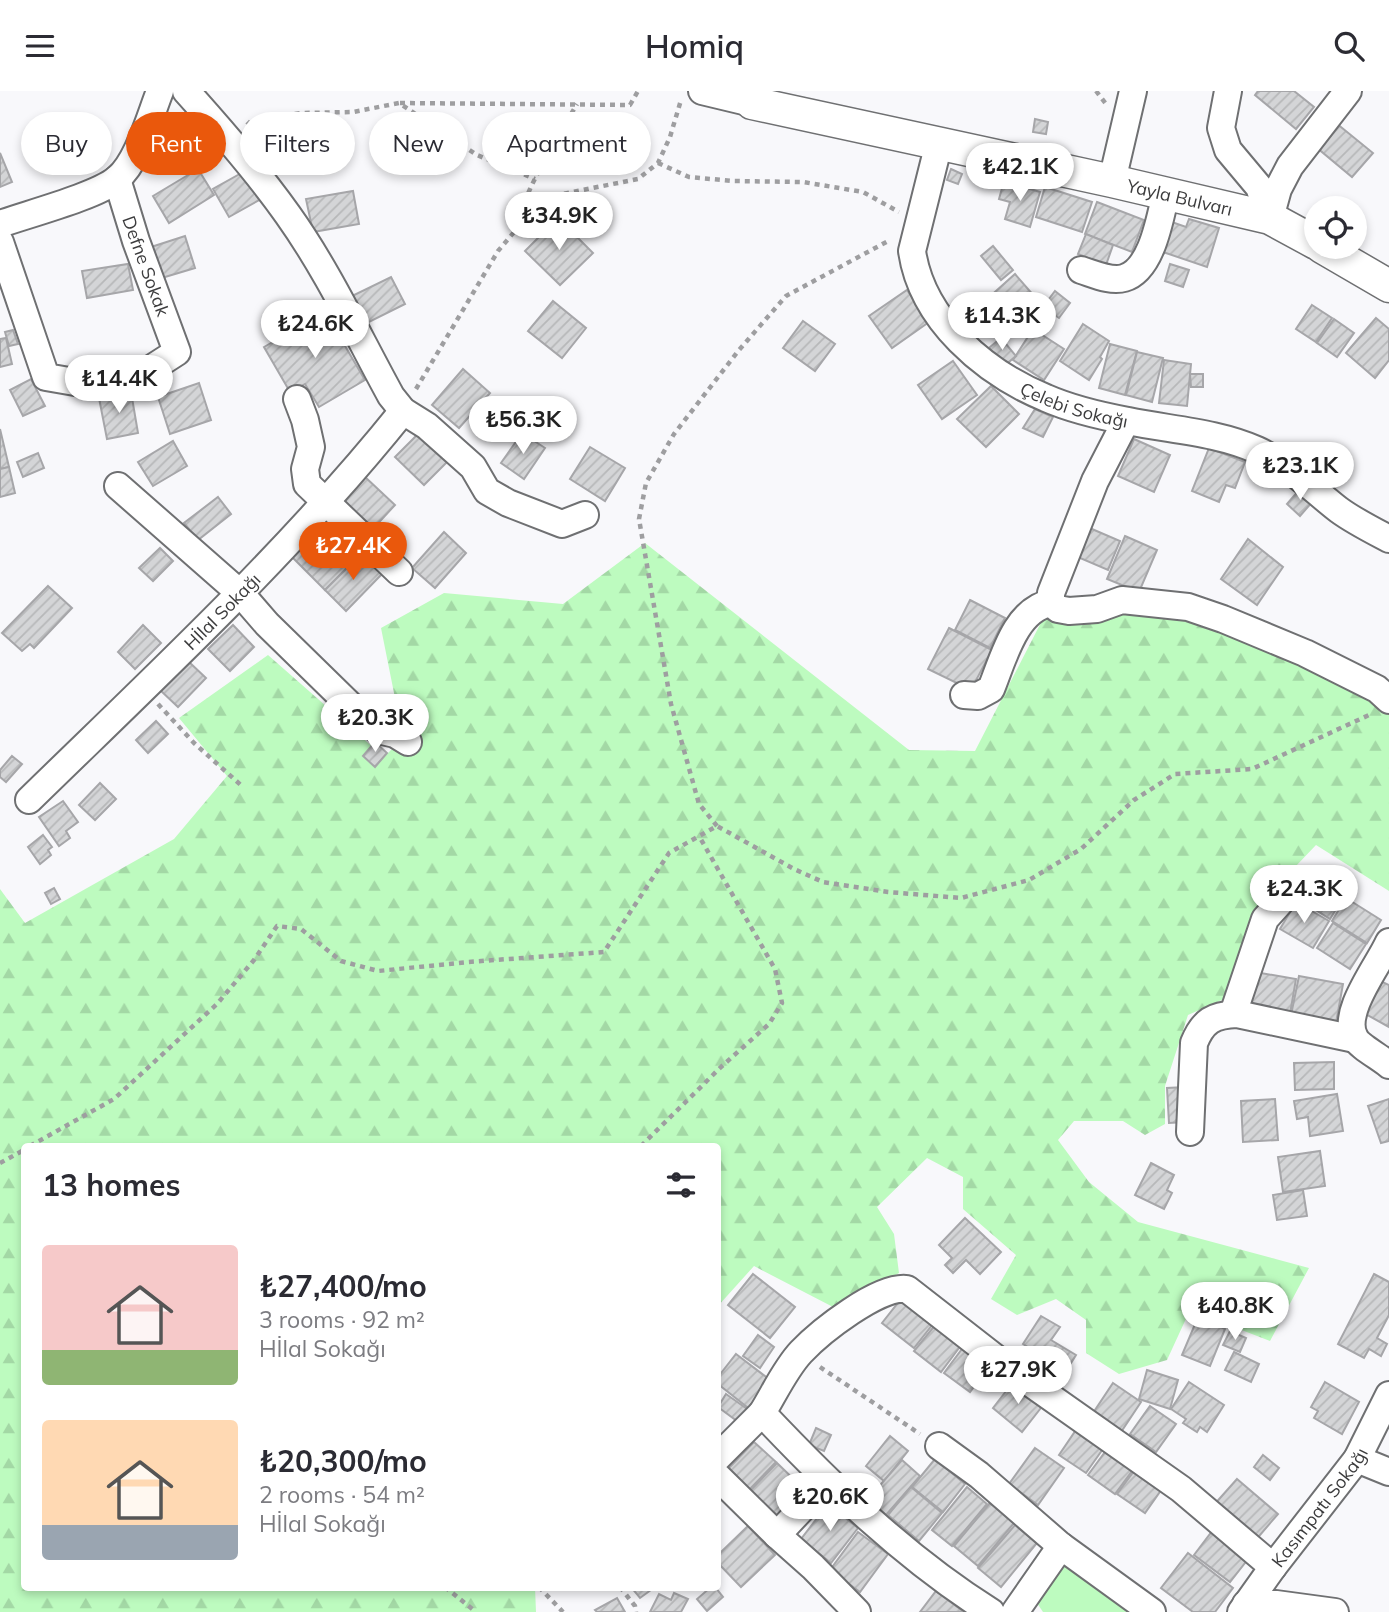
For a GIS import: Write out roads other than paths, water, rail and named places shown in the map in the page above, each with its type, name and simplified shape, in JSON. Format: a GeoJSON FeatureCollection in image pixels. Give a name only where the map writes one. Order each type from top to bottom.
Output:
{"type":"FeatureCollection","features":[{"type":"Feature","properties":{"kind":"main road","name":"Yayla Bulvarı"},"geometry":{"type":"LineString","coordinates":[[753,97],[939,143],[1270,218],[1304,236]]}},
{"type":"Feature","properties":{"kind":"main road"},"geometry":{"type":"LineString","coordinates":[[1343,259],[1389,286]]}},
{"type":"Feature","properties":{"kind":"street"},"geometry":{"type":"LineString","coordinates":[[0,224],[89,193],[117,179],[131,160],[160,91]]}},
{"type":"Feature","properties":{"kind":"street"},"geometry":{"type":"LineString","coordinates":[[186,91],[229,138],[289,216],[326,276],[391,396],[403,411],[427,426],[473,467],[487,491],[508,503],[562,524],[585,515]]}},
{"type":"Feature","properties":{"kind":"street"},"geometry":{"type":"LineString","coordinates":[[702,91],[753,97]]}},
{"type":"Feature","properties":{"kind":"street"},"geometry":{"type":"LineString","coordinates":[[1112,181],[1133,91]]}},
{"type":"Feature","properties":{"kind":"street"},"geometry":{"type":"LineString","coordinates":[[1228,91],[1222,128],[1228,150],[1259,187],[1270,218]]}},
{"type":"Feature","properties":{"kind":"street"},"geometry":{"type":"LineString","coordinates":[[1270,218],[1278,189],[1290,166],[1348,91]]}},
{"type":"Feature","properties":{"kind":"street","name":"Çelebi Sokağı"},"geometry":{"type":"LineString","coordinates":[[939,143],[912,251],[915,269],[940,318],[956,338],[1010,380],[1047,399],[1126,421],[1217,437],[1256,449],[1278,461],[1341,511],[1389,539]]}},
{"type":"Feature","properties":{"kind":"street","name":"Defne Sokak"},"geometry":{"type":"LineString","coordinates":[[0,242],[46,377],[98,386],[146,372],[177,352],[136,241],[117,179]]}},
{"type":"Feature","properties":{"kind":"street"},"geometry":{"type":"LineString","coordinates":[[1081,270],[1103,277],[1122,279],[1135,272],[1142,265],[1157,231],[1166,193]]}},
{"type":"Feature","properties":{"kind":"street"},"geometry":{"type":"LineString","coordinates":[[297,399],[311,447],[305,469],[307,484],[399,572]]}},
{"type":"Feature","properties":{"kind":"street","name":"Hİlal Sokağı"},"geometry":{"type":"LineString","coordinates":[[29,800],[241,594],[326,504],[403,411]]}},
{"type":"Feature","properties":{"kind":"street"},"geometry":{"type":"LineString","coordinates":[[1126,421],[1095,481],[1051,593],[1051,603],[1058,609],[1069,611],[1097,609],[1122,600],[1188,607],[1305,653],[1377,689],[1383,706]]}},
{"type":"Feature","properties":{"kind":"street"},"geometry":{"type":"LineString","coordinates":[[118,486],[241,594],[267,624],[355,710],[378,730],[395,734],[408,742]]}},
{"type":"Feature","properties":{"kind":"street"},"geometry":{"type":"LineString","coordinates":[[964,695],[978,696],[991,689],[1007,647],[1023,622],[1041,605],[1051,603]]}},
{"type":"Feature","properties":{"kind":"street"},"geometry":{"type":"LineString","coordinates":[[1233,1014],[1265,919],[1284,898]]}},
{"type":"Feature","properties":{"kind":"street"},"geometry":{"type":"LineString","coordinates":[[1355,1039],[1351,1027],[1356,1002],[1389,942]]}},
{"type":"Feature","properties":{"kind":"street"},"geometry":{"type":"LineString","coordinates":[[1190,1132],[1194,1043],[1207,1021],[1233,1014],[1332,1033],[1355,1039],[1389,1065]]}},
{"type":"Feature","properties":{"kind":"street"},"geometry":{"type":"LineString","coordinates":[[721,1454],[762,1413],[800,1353],[853,1308],[896,1287],[906,1289],[1002,1363],[1181,1489],[1273,1567]]}},
{"type":"Feature","properties":{"kind":"street","name":"Kasımpatı Sokağı"},"geometry":{"type":"LineString","coordinates":[[1243,1608],[1357,1459],[1389,1395]]}},
{"type":"Feature","properties":{"kind":"street"},"geometry":{"type":"LineString","coordinates":[[762,1413],[827,1482],[960,1593],[991,1612]]}},
{"type":"Feature","properties":{"kind":"street"},"geometry":{"type":"LineString","coordinates":[[939,1447],[979,1475],[1061,1546],[1152,1612]]}},
{"type":"Feature","properties":{"kind":"street"},"geometry":{"type":"LineString","coordinates":[[1357,1459],[1389,1472]]}},
{"type":"Feature","properties":{"kind":"street"},"geometry":{"type":"LineString","coordinates":[[721,1480],[857,1612]]}},
{"type":"Feature","properties":{"kind":"street"},"geometry":{"type":"LineString","coordinates":[[777,1535],[827,1482]]}},
{"type":"Feature","properties":{"kind":"street"},"geometry":{"type":"LineString","coordinates":[[1015,1612],[1061,1546]]}},
{"type":"Feature","properties":{"kind":"street"},"geometry":{"type":"LineString","coordinates":[[1243,1608],[1276,1604],[1335,1612]]}}]}
